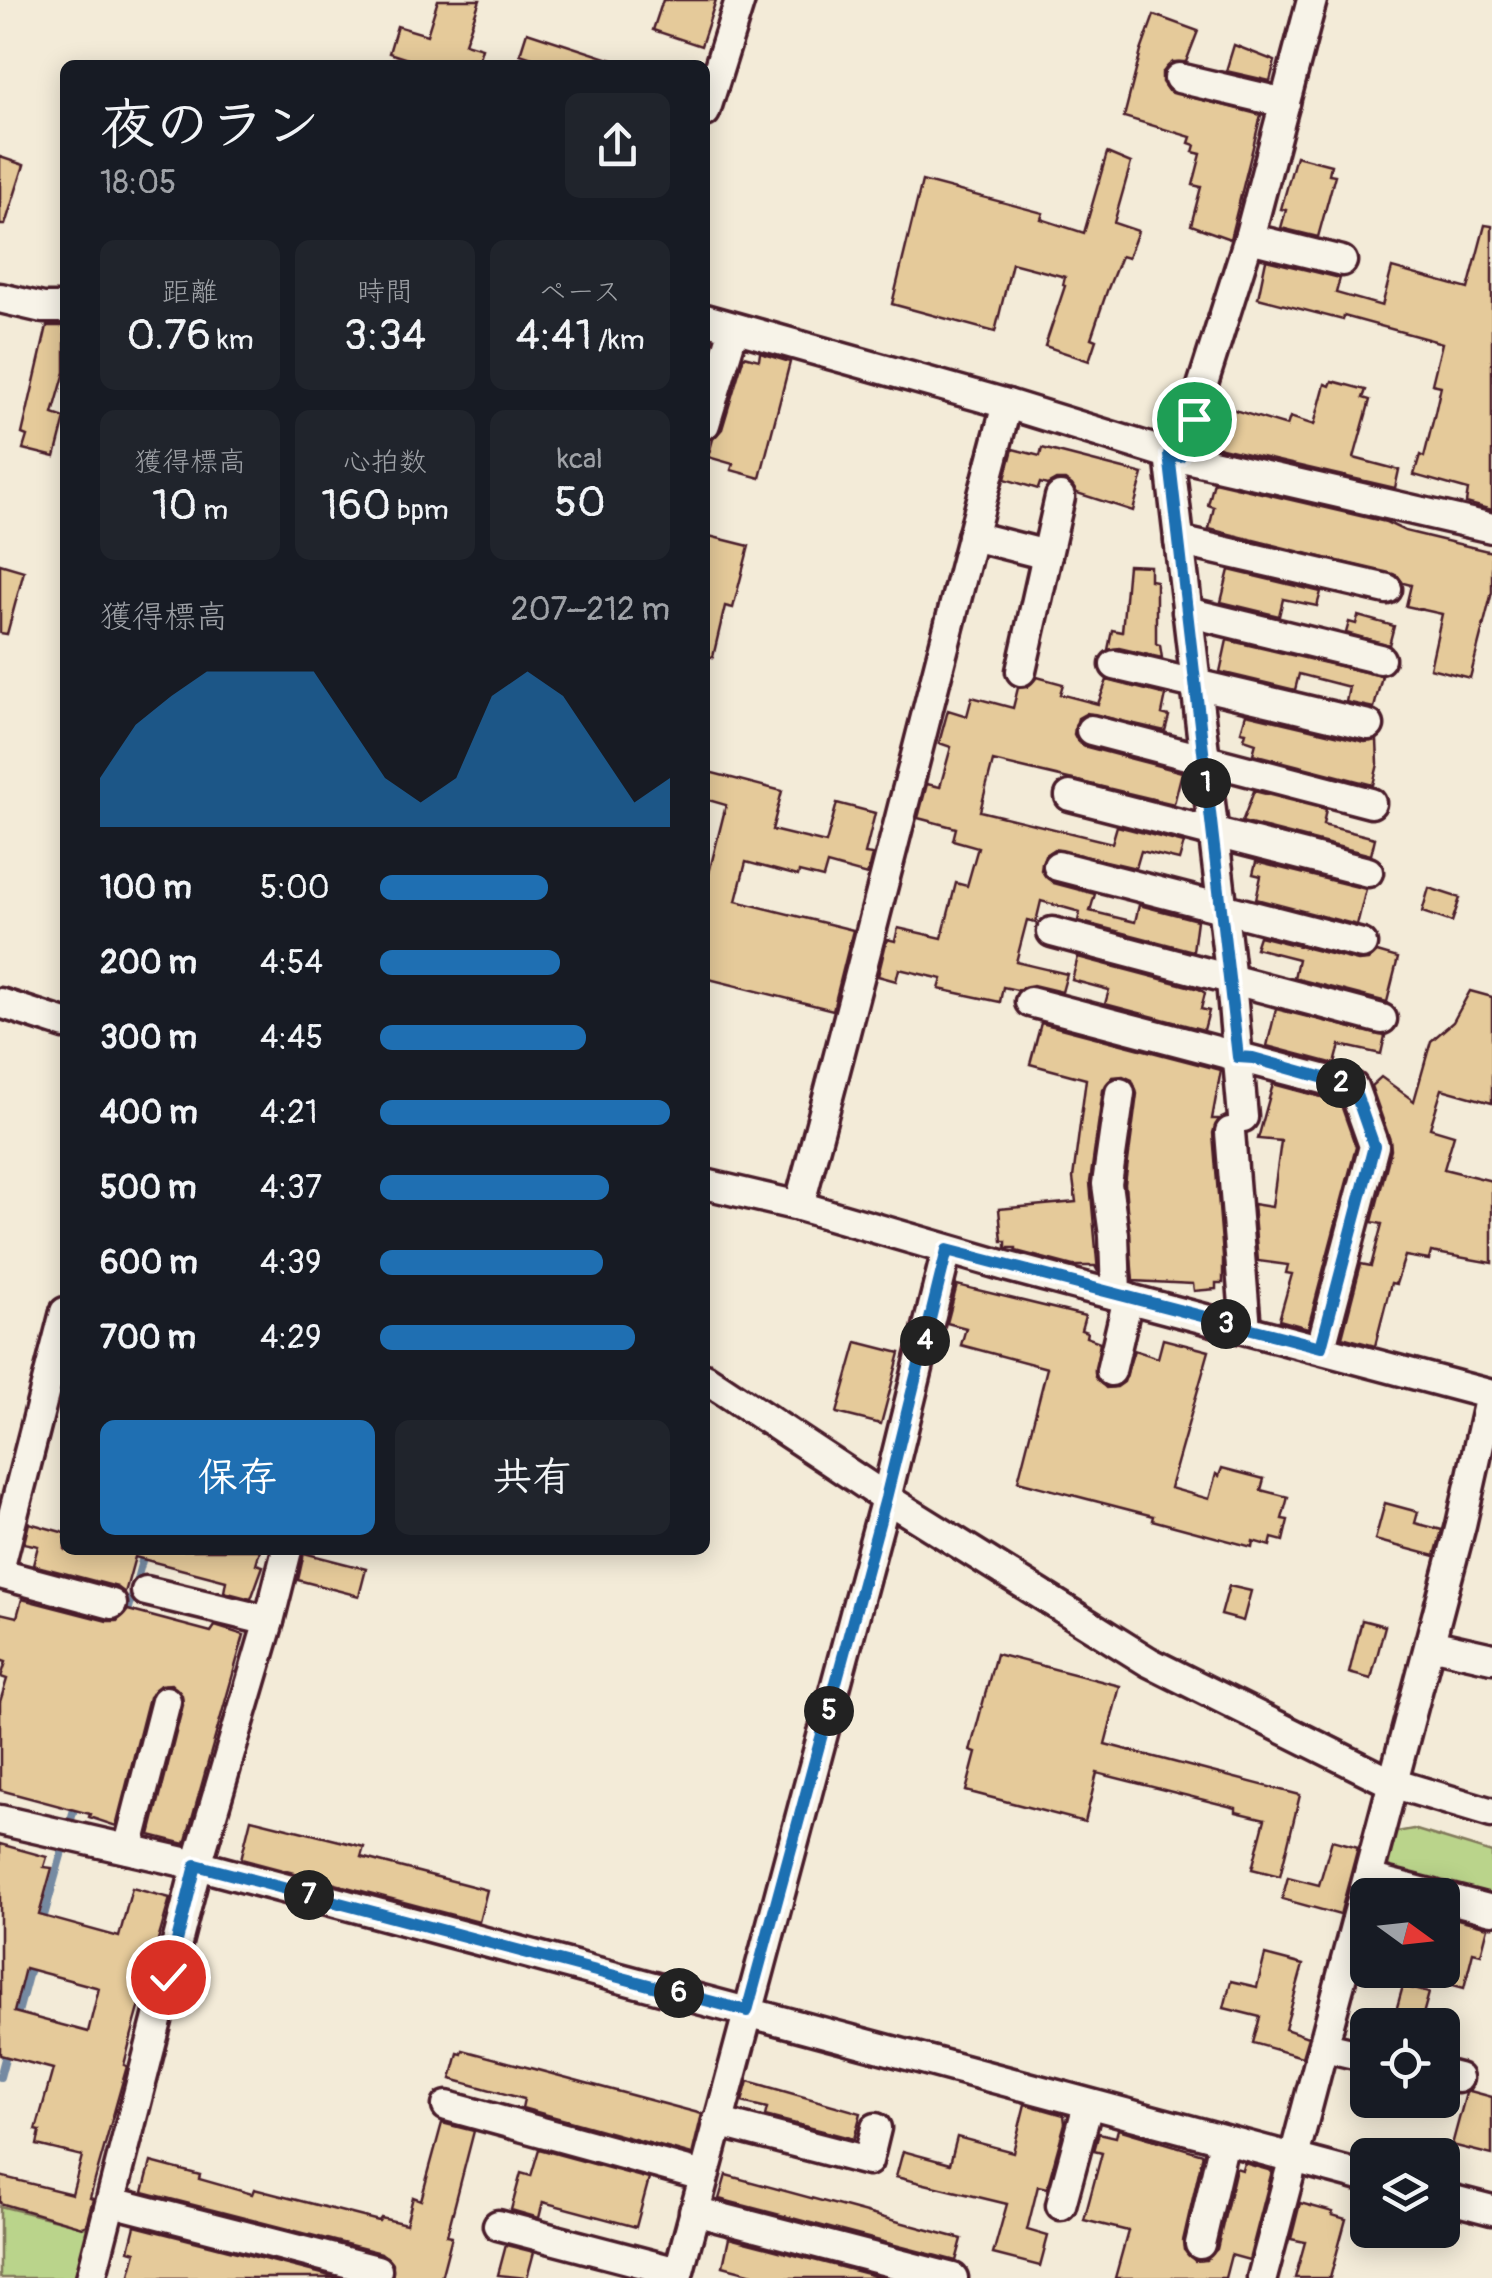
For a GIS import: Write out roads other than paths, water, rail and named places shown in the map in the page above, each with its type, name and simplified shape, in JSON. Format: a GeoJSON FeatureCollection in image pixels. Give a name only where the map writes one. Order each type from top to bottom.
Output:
{"type":"FeatureCollection","features":[{"type":"Feature","properties":{"kind":"street"},"geometry":{"type":"LineString","coordinates":[[710,96],[740,0]]}},
{"type":"Feature","properties":{"kind":"street"},"geometry":{"type":"LineString","coordinates":[[1246,1329],[1238,1057],[1179,541],[1174,455],[1249,238],[1312,0]]}},
{"type":"Feature","properties":{"kind":"street"},"geometry":{"type":"LineString","coordinates":[[1179,78],[1285,103]]}},
{"type":"Feature","properties":{"kind":"street"},"geometry":{"type":"LineString","coordinates":[[1249,238],[1342,261]]}},
{"type":"Feature","properties":{"kind":"street"},"geometry":{"type":"LineString","coordinates":[[0,298],[60,308]]}},
{"type":"Feature","properties":{"kind":"street"},"geometry":{"type":"LineString","coordinates":[[710,321],[1174,455],[1492,528]]}},
{"type":"Feature","properties":{"kind":"street"},"geometry":{"type":"LineString","coordinates":[[710,407],[734,328]]}},
{"type":"Feature","properties":{"kind":"street"},"geometry":{"type":"LineString","coordinates":[[799,1206],[1008,404]]}},
{"type":"Feature","properties":{"kind":"street"},"geometry":{"type":"LineString","coordinates":[[1021,671],[1060,497]]}},
{"type":"Feature","properties":{"kind":"street"},"geometry":{"type":"LineString","coordinates":[[972,536],[1048,555]]}},
{"type":"Feature","properties":{"kind":"street"},"geometry":{"type":"LineString","coordinates":[[1179,541],[1387,589]]}},
{"type":"Feature","properties":{"kind":"street"},"geometry":{"type":"LineString","coordinates":[[1187,612],[1380,659]]}},
{"type":"Feature","properties":{"kind":"street"},"geometry":{"type":"LineString","coordinates":[[1115,665],[1369,725]]}},
{"type":"Feature","properties":{"kind":"street"},"geometry":{"type":"LineString","coordinates":[[1090,730],[1371,803]]}},
{"type":"Feature","properties":{"kind":"street"},"geometry":{"type":"LineString","coordinates":[[1070,796],[1368,872]]}},
{"type":"Feature","properties":{"kind":"street"},"geometry":{"type":"LineString","coordinates":[[1058,866],[1362,944]]}},
{"type":"Feature","properties":{"kind":"street"},"geometry":{"type":"LineString","coordinates":[[1052,932],[1382,1018]]}},
{"type":"Feature","properties":{"kind":"street"},"geometry":{"type":"LineString","coordinates":[[1030,1002],[1353,1086],[1374,1146],[1321,1347]]}},
{"type":"Feature","properties":{"kind":"street"},"geometry":{"type":"LineString","coordinates":[[0,1003],[60,1022]]}},
{"type":"Feature","properties":{"kind":"street"},"geometry":{"type":"LineString","coordinates":[[1112,1371],[1122,1296],[1108,1184],[1120,1093]]}},
{"type":"Feature","properties":{"kind":"street"},"geometry":{"type":"LineString","coordinates":[[710,1185],[1491,1395],[1368,1878]]}},
{"type":"Feature","properties":{"kind":"street"},"geometry":{"type":"LineString","coordinates":[[498,2225],[677,2275],[886,1498],[947,1250]]}},
{"type":"Feature","properties":{"kind":"street"},"geometry":{"type":"LineString","coordinates":[[0,1566],[60,1332]]}},
{"type":"Feature","properties":{"kind":"street"},"geometry":{"type":"LineString","coordinates":[[710,1381],[886,1498],[1149,1662],[1392,1783],[1492,1813]]}},
{"type":"Feature","properties":{"kind":"street"},"geometry":{"type":"LineString","coordinates":[[91,2278],[196,1865],[285,1555]]}},
{"type":"Feature","properties":{"kind":"street"},"geometry":{"type":"LineString","coordinates":[[0,1574],[112,1604]]}},
{"type":"Feature","properties":{"kind":"street"},"geometry":{"type":"LineString","coordinates":[[146,1591],[269,1621]]}},
{"type":"Feature","properties":{"kind":"street"},"geometry":{"type":"LineString","coordinates":[[1430,1644],[1492,1658]]}},
{"type":"Feature","properties":{"kind":"street"},"geometry":{"type":"LineString","coordinates":[[128,1849],[166,1701]]}},
{"type":"Feature","properties":{"kind":"street"},"geometry":{"type":"LineString","coordinates":[[0,1820],[196,1865],[1350,2174]]}},
{"type":"Feature","properties":{"kind":"street"},"geometry":{"type":"LineString","coordinates":[[1460,1902],[1492,1910]]}},
{"type":"Feature","properties":{"kind":"street"},"geometry":{"type":"LineString","coordinates":[[1262,2278],[1350,1949]]}},
{"type":"Feature","properties":{"kind":"street"},"geometry":{"type":"LineString","coordinates":[[1325,2047],[1350,2053]]}},
{"type":"Feature","properties":{"kind":"street"},"geometry":{"type":"LineString","coordinates":[[1061,2205],[1088,2105]]}},
{"type":"Feature","properties":{"kind":"street"},"geometry":{"type":"LineString","coordinates":[[447,2106],[703,2176]]}},
{"type":"Feature","properties":{"kind":"street"},"geometry":{"type":"LineString","coordinates":[[718,2122],[868,2161],[876,2128]]}},
{"type":"Feature","properties":{"kind":"street"},"geometry":{"type":"LineString","coordinates":[[1200,2244],[1224,2140]]}},
{"type":"Feature","properties":{"kind":"street"},"geometry":{"type":"LineString","coordinates":[[112,2202],[377,2270]]}},
{"type":"Feature","properties":{"kind":"street"},"geometry":{"type":"LineString","coordinates":[[1460,2202],[1492,2210]]}},
{"type":"Feature","properties":{"kind":"street"},"geometry":{"type":"LineString","coordinates":[[694,2211],[952,2278]]}},
{"type":"Feature","properties":{"kind":"waterway"},"geometry":{"type":"LineString","coordinates":[[126,1619],[144,1555]]}},
{"type":"Feature","properties":{"kind":"waterway"},"geometry":{"type":"LineString","coordinates":[[42,1923],[76,1802]]}},
{"type":"Feature","properties":{"kind":"waterway"},"geometry":{"type":"LineString","coordinates":[[16,2020],[32,1961]]}},
{"type":"Feature","properties":{"kind":"waterway"},"geometry":{"type":"LineString","coordinates":[[0,2077],[8,2047]]}}]}
